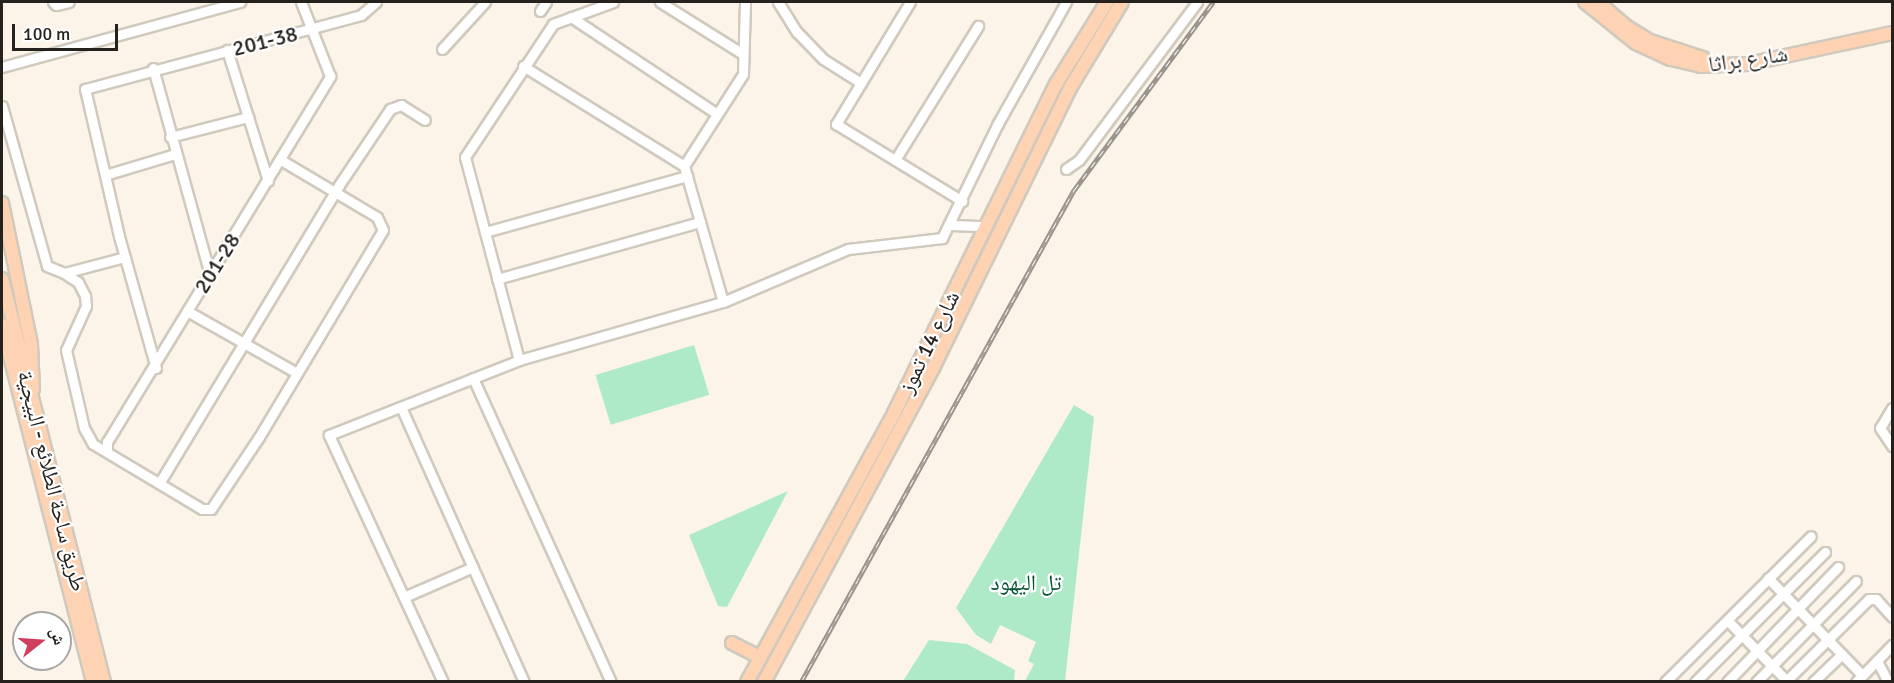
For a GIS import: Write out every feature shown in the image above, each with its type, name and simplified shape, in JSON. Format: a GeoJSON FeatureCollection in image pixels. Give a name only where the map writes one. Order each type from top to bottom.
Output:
{"type":"FeatureCollection","features":[{"type":"Feature","properties":{"kind":"main road","name":"شارع 14 تموز"},"geometry":{"type":"LineString","coordinates":[[747,681],[894,413],[1056,84],[1107,2]]}},
{"type":"Feature","properties":{"kind":"main road","name":"شارع 14 تموز"},"geometry":{"type":"LineString","coordinates":[[764,681],[933,368],[1070,88],[1122,2]]}},
{"type":"Feature","properties":{"kind":"main road","name":"شارع براثا"},"geometry":{"type":"LineString","coordinates":[[1585,2],[1636,43],[1671,59],[1701,66],[1748,64],[1893,33]]}},
{"type":"Feature","properties":{"kind":"main road","name":"شارع براثا"},"geometry":{"type":"LineString","coordinates":[[1598,2],[1645,38],[1679,53],[1704,58],[1747,57],[1893,25]]}},
{"type":"Feature","properties":{"kind":"main road"},"geometry":{"type":"LineString","coordinates":[[2,203],[31,344],[38,426]]}},
{"type":"Feature","properties":{"kind":"main road","name":"طريق ساحة الطلائع - البيجية"},"geometry":{"type":"LineString","coordinates":[[2,279],[104,681]]}},
{"type":"Feature","properties":{"kind":"main road","name":"طريق ساحة الطلائع - البيجية"},"geometry":{"type":"LineString","coordinates":[[2,325],[93,681]]}},
{"type":"Feature","properties":{"kind":"main road"},"geometry":{"type":"LineString","coordinates":[[2,334],[8,351]]}},
{"type":"Feature","properties":{"kind":"main road"},"geometry":{"type":"LineString","coordinates":[[732,643],[759,657]]}},
{"type":"Feature","properties":{"kind":"street"},"geometry":{"type":"LineString","coordinates":[[53,2],[56,5],[69,2]]}},
{"type":"Feature","properties":{"kind":"street"},"geometry":{"type":"LineString","coordinates":[[2,68],[240,2]]}},
{"type":"Feature","properties":{"kind":"street"},"geometry":{"type":"LineString","coordinates":[[301,2],[311,29]]}},
{"type":"Feature","properties":{"kind":"street"},"geometry":{"type":"LineString","coordinates":[[442,49],[486,2]]}},
{"type":"Feature","properties":{"kind":"street"},"geometry":{"type":"LineString","coordinates":[[540,11],[546,2]]}},
{"type":"Feature","properties":{"kind":"street"},"geometry":{"type":"LineString","coordinates":[[519,360],[465,157],[553,24],[613,2]]}},
{"type":"Feature","properties":{"kind":"street"},"geometry":{"type":"LineString","coordinates":[[660,2],[743,54]]}},
{"type":"Feature","properties":{"kind":"street"},"geometry":{"type":"LineString","coordinates":[[684,166],[743,74],[745,2]]}},
{"type":"Feature","properties":{"kind":"street"},"geometry":{"type":"LineString","coordinates":[[778,2],[797,32],[823,58],[861,83]]}},
{"type":"Feature","properties":{"kind":"street"},"geometry":{"type":"LineString","coordinates":[[910,2],[836,124],[962,201]]}},
{"type":"Feature","properties":{"kind":"street"},"geometry":{"type":"LineString","coordinates":[[443,681],[329,435],[519,360],[723,302],[848,249],[942,238],[951,225],[997,125],[1066,2]]}},
{"type":"Feature","properties":{"kind":"street"},"geometry":{"type":"LineString","coordinates":[[1066,169],[1079,160],[1197,2]]}},
{"type":"Feature","properties":{"kind":"street","name":"201-38"},"geometry":{"type":"LineString","coordinates":[[105,175],[85,89],[361,15],[375,4]]}},
{"type":"Feature","properties":{"kind":"street"},"geometry":{"type":"LineString","coordinates":[[571,17],[717,114]]}},
{"type":"Feature","properties":{"kind":"street"},"geometry":{"type":"LineString","coordinates":[[895,160],[978,26]]}},
{"type":"Feature","properties":{"kind":"street","name":"201-28"},"geometry":{"type":"LineString","coordinates":[[107,450],[107,442],[156,368],[187,311],[281,160],[330,76],[311,29]]}},
{"type":"Feature","properties":{"kind":"street"},"geometry":{"type":"LineString","coordinates":[[227,50],[268,181]]}},
{"type":"Feature","properties":{"kind":"street"},"geometry":{"type":"LineString","coordinates":[[524,66],[684,166],[723,302]]}},
{"type":"Feature","properties":{"kind":"street"},"geometry":{"type":"LineString","coordinates":[[153,69],[210,275]]}},
{"type":"Feature","properties":{"kind":"street"},"geometry":{"type":"LineString","coordinates":[[160,482],[334,193],[390,109],[400,105],[425,120]]}},
{"type":"Feature","properties":{"kind":"street"},"geometry":{"type":"LineString","coordinates":[[2,106],[45,263],[54,271],[64,273],[78,282],[86,306],[66,350],[72,386],[88,436],[93,444],[107,450],[202,509],[211,509],[297,373],[383,230],[377,217],[281,160]]}},
{"type":"Feature","properties":{"kind":"street"},"geometry":{"type":"LineString","coordinates":[[170,137],[248,117]]}},
{"type":"Feature","properties":{"kind":"street"},"geometry":{"type":"LineString","coordinates":[[156,368],[105,175],[175,154]]}},
{"type":"Feature","properties":{"kind":"street"},"geometry":{"type":"LineString","coordinates":[[485,232],[687,177]]}},
{"type":"Feature","properties":{"kind":"street"},"geometry":{"type":"LineString","coordinates":[[497,279],[700,222]]}},
{"type":"Feature","properties":{"kind":"street"},"geometry":{"type":"LineString","coordinates":[[951,225],[986,225]]}},
{"type":"Feature","properties":{"kind":"street"},"geometry":{"type":"LineString","coordinates":[[64,273],[125,257]]}},
{"type":"Feature","properties":{"kind":"street"},"geometry":{"type":"LineString","coordinates":[[187,311],[297,373]]}},
{"type":"Feature","properties":{"kind":"street"},"geometry":{"type":"LineString","coordinates":[[473,378],[611,681]]}},
{"type":"Feature","properties":{"kind":"street"},"geometry":{"type":"LineString","coordinates":[[401,407],[524,681]]}},
{"type":"Feature","properties":{"kind":"street"},"geometry":{"type":"LineString","coordinates":[[1893,408],[1880,428],[1893,447]]}},
{"type":"Feature","properties":{"kind":"street"},"geometry":{"type":"LineString","coordinates":[[1665,681],[1728,621],[1811,536]]}},
{"type":"Feature","properties":{"kind":"street"},"geometry":{"type":"LineString","coordinates":[[1695,681],[1825,552]]}},
{"type":"Feature","properties":{"kind":"street"},"geometry":{"type":"LineString","coordinates":[[404,597],[473,567]]}},
{"type":"Feature","properties":{"kind":"street"},"geometry":{"type":"LineString","coordinates":[[1727,681],[1838,567]]}},
{"type":"Feature","properties":{"kind":"street"},"geometry":{"type":"LineString","coordinates":[[1768,578],[1842,654],[1859,678],[1893,645]]}},
{"type":"Feature","properties":{"kind":"street"},"geometry":{"type":"LineString","coordinates":[[1756,681],[1856,581]]}},
{"type":"Feature","properties":{"kind":"street"},"geometry":{"type":"LineString","coordinates":[[1728,621],[1787,681],[1869,599],[1876,599],[1893,617]]}},
{"type":"Feature","properties":{"kind":"street"},"geometry":{"type":"LineString","coordinates":[[1813,681],[1842,654]]}},
{"type":"Feature","properties":{"kind":"street"},"geometry":{"type":"LineString","coordinates":[[1877,661],[1888,681]]}},
{"type":"Feature","properties":{"kind":"green space"},"geometry":{"type":"Polygon","coordinates":[[[694,345],[709,395],[611,425],[596,375],[694,345]]]}},
{"type":"Feature","properties":{"kind":"green space","name":"تل اليهود"},"geometry":{"type":"Polygon","coordinates":[[[1074,405],[1094,417],[1065,681],[1025,681],[1034,664],[1028,661],[1036,642],[1000,625],[991,644],[976,635],[956,608],[1074,405]]]}},
{"type":"Feature","properties":{"kind":"green space"},"geometry":{"type":"Polygon","coordinates":[[[788,491],[727,607],[718,606],[689,535],[788,491]]]}},
{"type":"Feature","properties":{"kind":"green space"},"geometry":{"type":"Polygon","coordinates":[[[929,640],[967,644],[1015,670],[1014,681],[903,681],[929,640]]]}},
{"type":"Feature","properties":{"kind":"railway"},"geometry":{"type":"LineString","coordinates":[[801,682],[1074,190],[1213,2]]}}]}
